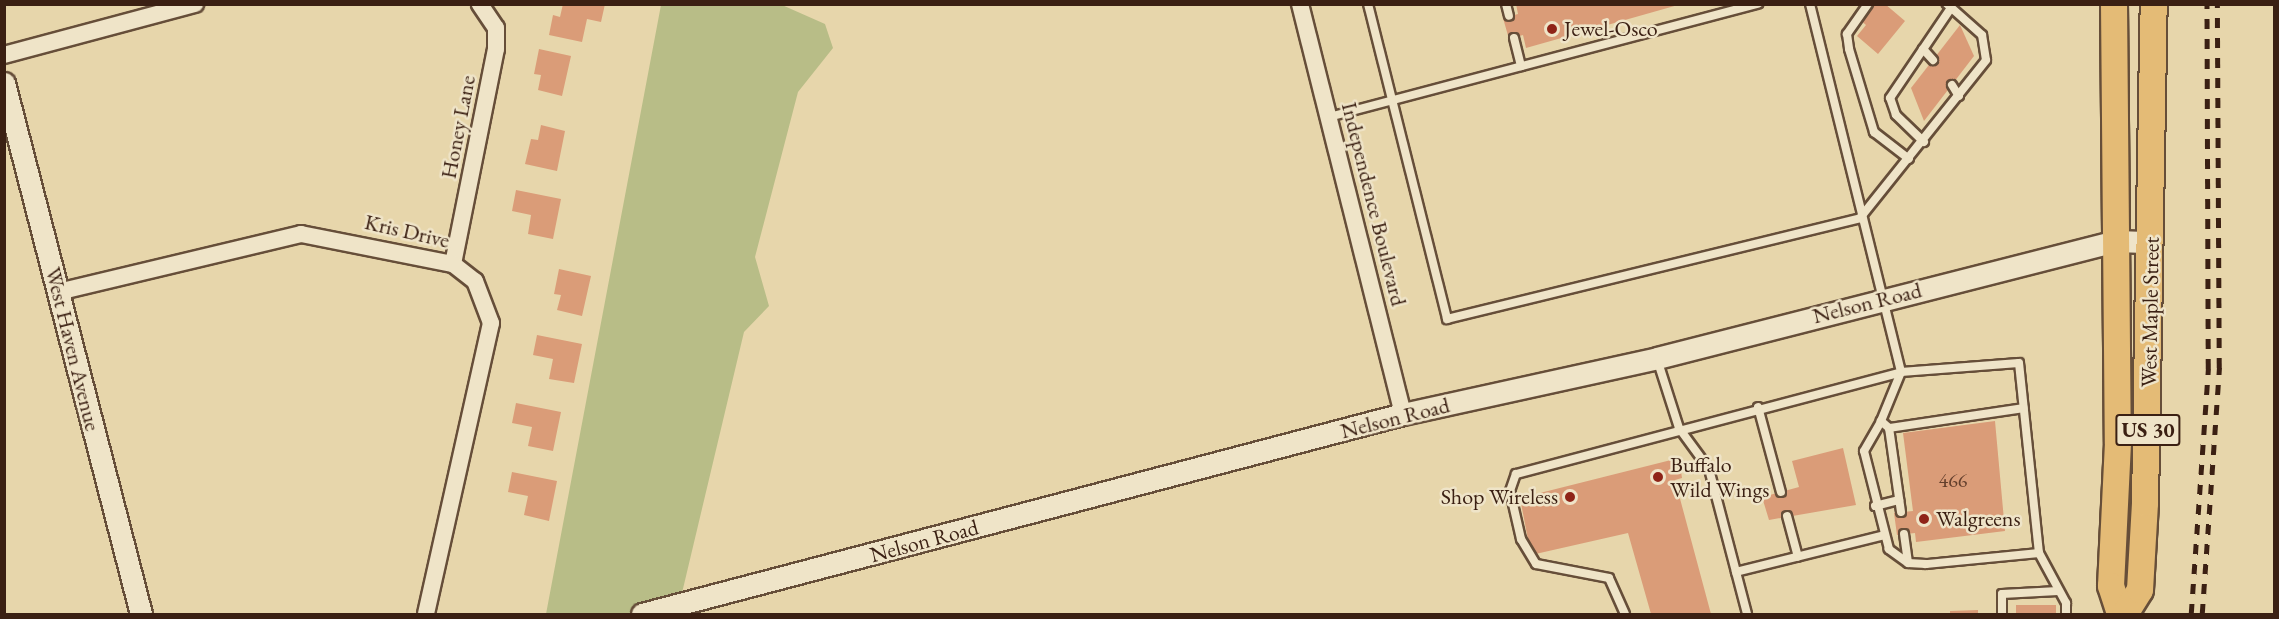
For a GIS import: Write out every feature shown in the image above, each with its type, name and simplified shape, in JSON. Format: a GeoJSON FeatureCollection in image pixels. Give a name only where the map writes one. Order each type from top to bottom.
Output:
{"type":"FeatureCollection","features":[{"type":"Feature","properties":{"kind":"main road","name":"West Maple Street"},"geometry":{"type":"LineString","coordinates":[[2114,4],[2117,242],[2111,586],[2120,615]]}},
{"type":"Feature","properties":{"kind":"main road","name":"West Maple Street"},"geometry":{"type":"LineString","coordinates":[[2125,615],[2140,590],[2151,242],[2154,4]]}},
{"type":"Feature","properties":{"kind":"street"},"geometry":{"type":"LineString","coordinates":[[4,55],[195,4]]}},
{"type":"Feature","properties":{"kind":"street","name":"Honey Lane"},"geometry":{"type":"LineString","coordinates":[[453,264],[496,49],[496,28],[480,4]]}},
{"type":"Feature","properties":{"kind":"street","name":"Independence Boulevard"},"geometry":{"type":"LineString","coordinates":[[1300,4],[1403,414]]}},
{"type":"Feature","properties":{"kind":"street","name":"West Haven Avenue"},"geometry":{"type":"LineString","coordinates":[[4,83],[141,615]]}},
{"type":"Feature","properties":{"kind":"street","name":"Kris Drive"},"geometry":{"type":"LineString","coordinates":[[58,292],[300,234],[453,264],[475,281],[491,322],[426,615]]}},
{"type":"Feature","properties":{"kind":"street","name":"Nelson Road"},"geometry":{"type":"LineString","coordinates":[[642,615],[1403,414],[1657,358],[1882,299],[2117,242],[2151,242]]}},
{"type":"Feature","properties":{"kind":"lane"},"geometry":{"type":"LineString","coordinates":[[1368,4],[1447,319],[1860,218],[1924,142],[1986,60],[1982,35],[1949,6],[1890,98],[1896,115],[1924,142]]}},
{"type":"Feature","properties":{"kind":"lane"},"geometry":{"type":"LineString","coordinates":[[1506,4],[1509,16]]}},
{"type":"Feature","properties":{"kind":"lane"},"geometry":{"type":"LineString","coordinates":[[1329,117],[1758,4]]}},
{"type":"Feature","properties":{"kind":"lane"},"geometry":{"type":"LineString","coordinates":[[1810,4],[1860,218],[1901,372],[1881,421],[1864,452],[1875,506],[1889,549],[1908,563],[2039,553]]}},
{"type":"Feature","properties":{"kind":"lane"},"geometry":{"type":"LineString","coordinates":[[1868,4],[1847,34],[1849,50],[1874,132],[1909,159]]}},
{"type":"Feature","properties":{"kind":"lane"},"geometry":{"type":"LineString","coordinates":[[1514,38],[1521,66]]}},
{"type":"Feature","properties":{"kind":"lane"},"geometry":{"type":"LineString","coordinates":[[1923,49],[1933,60]]}},
{"type":"Feature","properties":{"kind":"lane"},"geometry":{"type":"LineString","coordinates":[[1952,85],[1959,96]]}},
{"type":"Feature","properties":{"kind":"lane"},"geometry":{"type":"LineString","coordinates":[[1657,358],[1679,428],[1709,468],[1747,615]]}},
{"type":"Feature","properties":{"kind":"lane"},"geometry":{"type":"LineString","coordinates":[[1625,615],[1609,578],[1536,564],[1521,539],[1510,491],[1516,474],[1543,463],[1901,372],[2019,363],[2039,553],[2058,591],[2066,615]]}},
{"type":"Feature","properties":{"kind":"lane"},"geometry":{"type":"LineString","coordinates":[[1758,407],[1780,492]]}},
{"type":"Feature","properties":{"kind":"lane"},"geometry":{"type":"LineString","coordinates":[[1889,428],[2024,408]]}},
{"type":"Feature","properties":{"kind":"lane"},"geometry":{"type":"LineString","coordinates":[[1881,421],[1889,428],[1901,512]]}},
{"type":"Feature","properties":{"kind":"lane"},"geometry":{"type":"LineString","coordinates":[[1875,506],[1899,500]]}},
{"type":"Feature","properties":{"kind":"lane"},"geometry":{"type":"LineString","coordinates":[[1787,516],[1798,557]]}},
{"type":"Feature","properties":{"kind":"lane"},"geometry":{"type":"LineString","coordinates":[[1904,534],[1908,563]]}},
{"type":"Feature","properties":{"kind":"lane"},"geometry":{"type":"LineString","coordinates":[[1736,572],[1884,535]]}},
{"type":"Feature","properties":{"kind":"lane"},"geometry":{"type":"LineString","coordinates":[[2002,615],[2001,594],[2058,591]]}},
{"type":"Feature","properties":{"kind":"green space"},"geometry":{"type":"Polygon","coordinates":[[[661,5],[782,5],[825,24],[833,48],[798,92],[755,257],[769,306],[744,332],[677,614],[546,614],[661,5]]]}},
{"type":"Feature","properties":{"kind":"building"},"geometry":{"type":"Polygon","coordinates":[[[563,4],[605,4],[601,22],[587,19],[582,42],[549,35],[553,15],[560,17],[563,4]]]}},
{"type":"Feature","properties":{"kind":"building","name":"Jewel-Osco"},"geometry":{"type":"Polygon","coordinates":[[[1516,4],[1678,5],[1526,48],[1523,35],[1509,39],[1503,18],[1518,14],[1516,4]]]}},
{"type":"Feature","properties":{"kind":"building"},"geometry":{"type":"Polygon","coordinates":[[[1861,4],[1885,4],[1905,21],[1878,54],[1857,36],[1866,25],[1853,14],[1861,4]]]}},
{"type":"Feature","properties":{"kind":"building"},"geometry":{"type":"Polygon","coordinates":[[[1960,25],[1974,56],[1924,121],[1911,88],[1960,25]]]}},
{"type":"Feature","properties":{"kind":"building"},"geometry":{"type":"Polygon","coordinates":[[[539,49],[571,56],[562,96],[538,90],[541,75],[534,74],[539,49]]]}},
{"type":"Feature","properties":{"kind":"building"},"geometry":{"type":"Polygon","coordinates":[[[541,125],[565,131],[557,171],[525,164],[531,139],[538,140],[541,125]]]}},
{"type":"Feature","properties":{"kind":"building"},"geometry":{"type":"Polygon","coordinates":[[[516,190],[561,199],[553,239],[528,234],[531,215],[512,211],[516,190]]]}},
{"type":"Feature","properties":{"kind":"building"},"geometry":{"type":"Polygon","coordinates":[[[559,269],[591,276],[582,316],[557,310],[561,295],[554,294],[559,269]]]}},
{"type":"Feature","properties":{"kind":"building"},"geometry":{"type":"Polygon","coordinates":[[[537,335],[582,344],[574,383],[549,379],[553,359],[533,355],[537,335]]]}},
{"type":"Feature","properties":{"kind":"building"},"geometry":{"type":"Polygon","coordinates":[[[516,403],[561,412],[553,451],[528,446],[532,427],[512,423],[516,403]]]}},
{"type":"Feature","properties":{"kind":"building","name":"Walgreens"},"geometry":{"type":"Polygon","coordinates":[[[1995,421],[2005,531],[1916,542],[1915,533],[1897,535],[1894,513],[1913,511],[1903,433],[1995,421]]]}},
{"type":"Feature","properties":{"kind":"building"},"geometry":{"type":"Polygon","coordinates":[[[1843,448],[1856,505],[1769,520],[1762,497],[1799,487],[1792,461],[1843,448]]]}},
{"type":"Feature","properties":{"kind":"building"},"geometry":{"type":"Polygon","coordinates":[[[1679,458],[1682,478],[1675,480],[1711,614],[1651,614],[1628,533],[1531,555],[1520,498],[1679,458]]]}},
{"type":"Feature","properties":{"kind":"building"},"geometry":{"type":"Polygon","coordinates":[[[512,472],[557,481],[549,521],[524,515],[528,496],[508,492],[512,472]]]}},
{"type":"Feature","properties":{"kind":"building"},"geometry":{"type":"Polygon","coordinates":[[[2016,605],[2056,605],[2056,614],[2016,614],[2016,605]]]}},
{"type":"Feature","properties":{"kind":"building"},"geometry":{"type":"Polygon","coordinates":[[[1978,610],[1978,614],[1950,614],[1950,611],[1978,610]]]}},
{"type":"Feature","properties":{"kind":"railway"},"geometry":{"type":"LineString","coordinates":[[2191,614],[2208,369],[2207,4]]}},
{"type":"Feature","properties":{"kind":"railway"},"geometry":{"type":"LineString","coordinates":[[2202,614],[2219,368],[2217,4]]}},
{"type":"Feature","properties":{"kind":"place","name":"Jewel-Osco"},"geometry":{"type":"Point","coordinates":[1552,29]}},
{"type":"Feature","properties":{"kind":"place","name":"Buffalo Wild Wings"},"geometry":{"type":"Point","coordinates":[1658,477]}},
{"type":"Feature","properties":{"kind":"place","name":"Shop Wireless"},"geometry":{"type":"Point","coordinates":[1570,497]}},
{"type":"Feature","properties":{"kind":"place","name":"Walgreens"},"geometry":{"type":"Point","coordinates":[1924,519]}}]}
